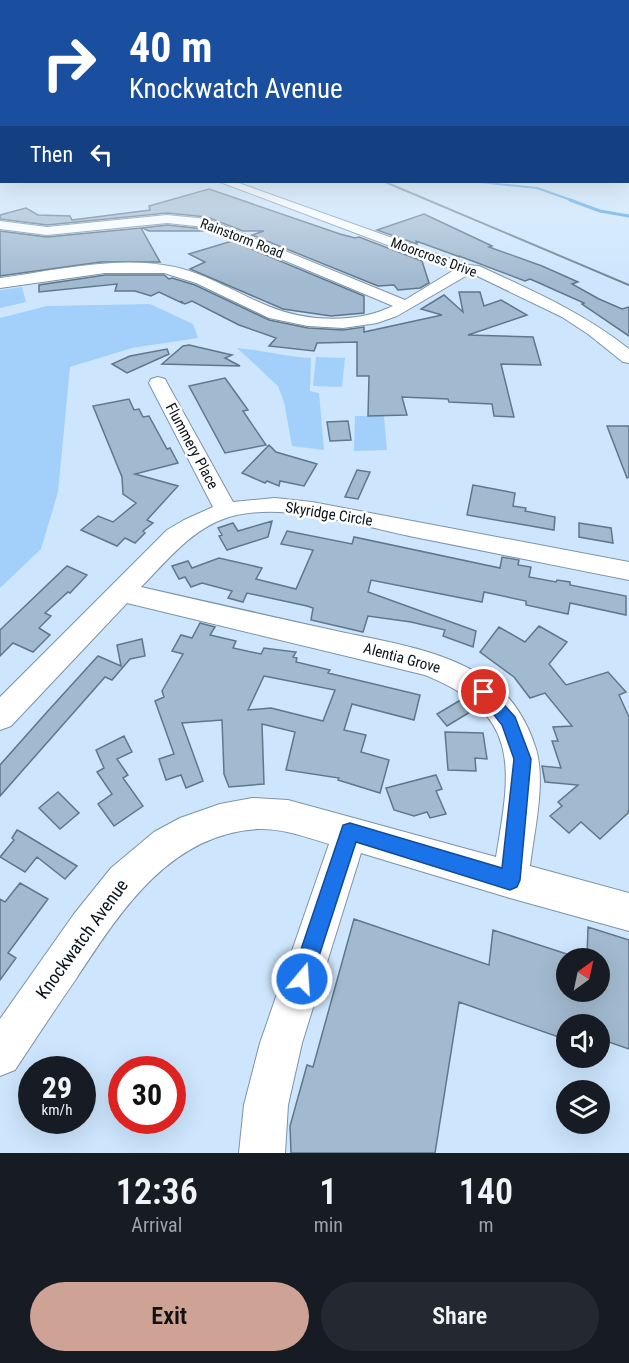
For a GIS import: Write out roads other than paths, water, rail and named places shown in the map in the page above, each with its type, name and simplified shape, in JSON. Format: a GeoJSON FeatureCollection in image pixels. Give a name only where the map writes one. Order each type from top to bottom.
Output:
{"type":"FeatureCollection","features":[{"type":"Feature","properties":{"kind":"street","name":"Moorcross Drive"},"geometry":{"type":"LineString","coordinates":[[229,183],[466,269],[474,269],[549,304],[594,330],[629,358]]}},
{"type":"Feature","properties":{"kind":"street","name":"Rainstorm Road"},"geometry":{"type":"LineString","coordinates":[[0,225],[47,231],[167,219],[207,223],[404,305]]}},
{"type":"Feature","properties":{"kind":"street"},"geometry":{"type":"LineString","coordinates":[[0,283],[109,270],[154,268],[190,275],[273,314],[300,321],[336,323],[390,313],[466,269]]}},
{"type":"Feature","properties":{"kind":"street","name":"Flummery Place"},"geometry":{"type":"LineString","coordinates":[[158,383],[226,509]]}},
{"type":"Feature","properties":{"kind":"street","name":"Skyridge Circle"},"geometry":{"type":"LineString","coordinates":[[0,717],[176,536],[199,520],[226,509],[269,505],[312,509],[629,571]]}},
{"type":"Feature","properties":{"kind":"street","name":"Alentia Grove"},"geometry":{"type":"LineString","coordinates":[[120,592],[432,664],[467,679],[491,700],[510,722],[522,759],[510,880]]}},
{"type":"Feature","properties":{"kind":"street","name":"Knockwatch Avenue"},"geometry":{"type":"LineString","coordinates":[[0,1055],[105,902],[146,858],[191,830],[225,818],[254,813],[288,816],[629,912]]}},
{"type":"Feature","properties":{"kind":"street"},"geometry":{"type":"LineString","coordinates":[[262,1153],[266,1105],[281,1042],[350,832]]}},
{"type":"Feature","properties":{"kind":"waterway"},"geometry":{"type":"LineString","coordinates":[[489,183],[537,188],[574,201]]}},
{"type":"Feature","properties":{"kind":"waterway"},"geometry":{"type":"LineString","coordinates":[[570,200],[600,211],[629,216]]}},
{"type":"Feature","properties":{"kind":"railway"},"geometry":{"type":"LineString","coordinates":[[387,183],[629,285]]}}]}
